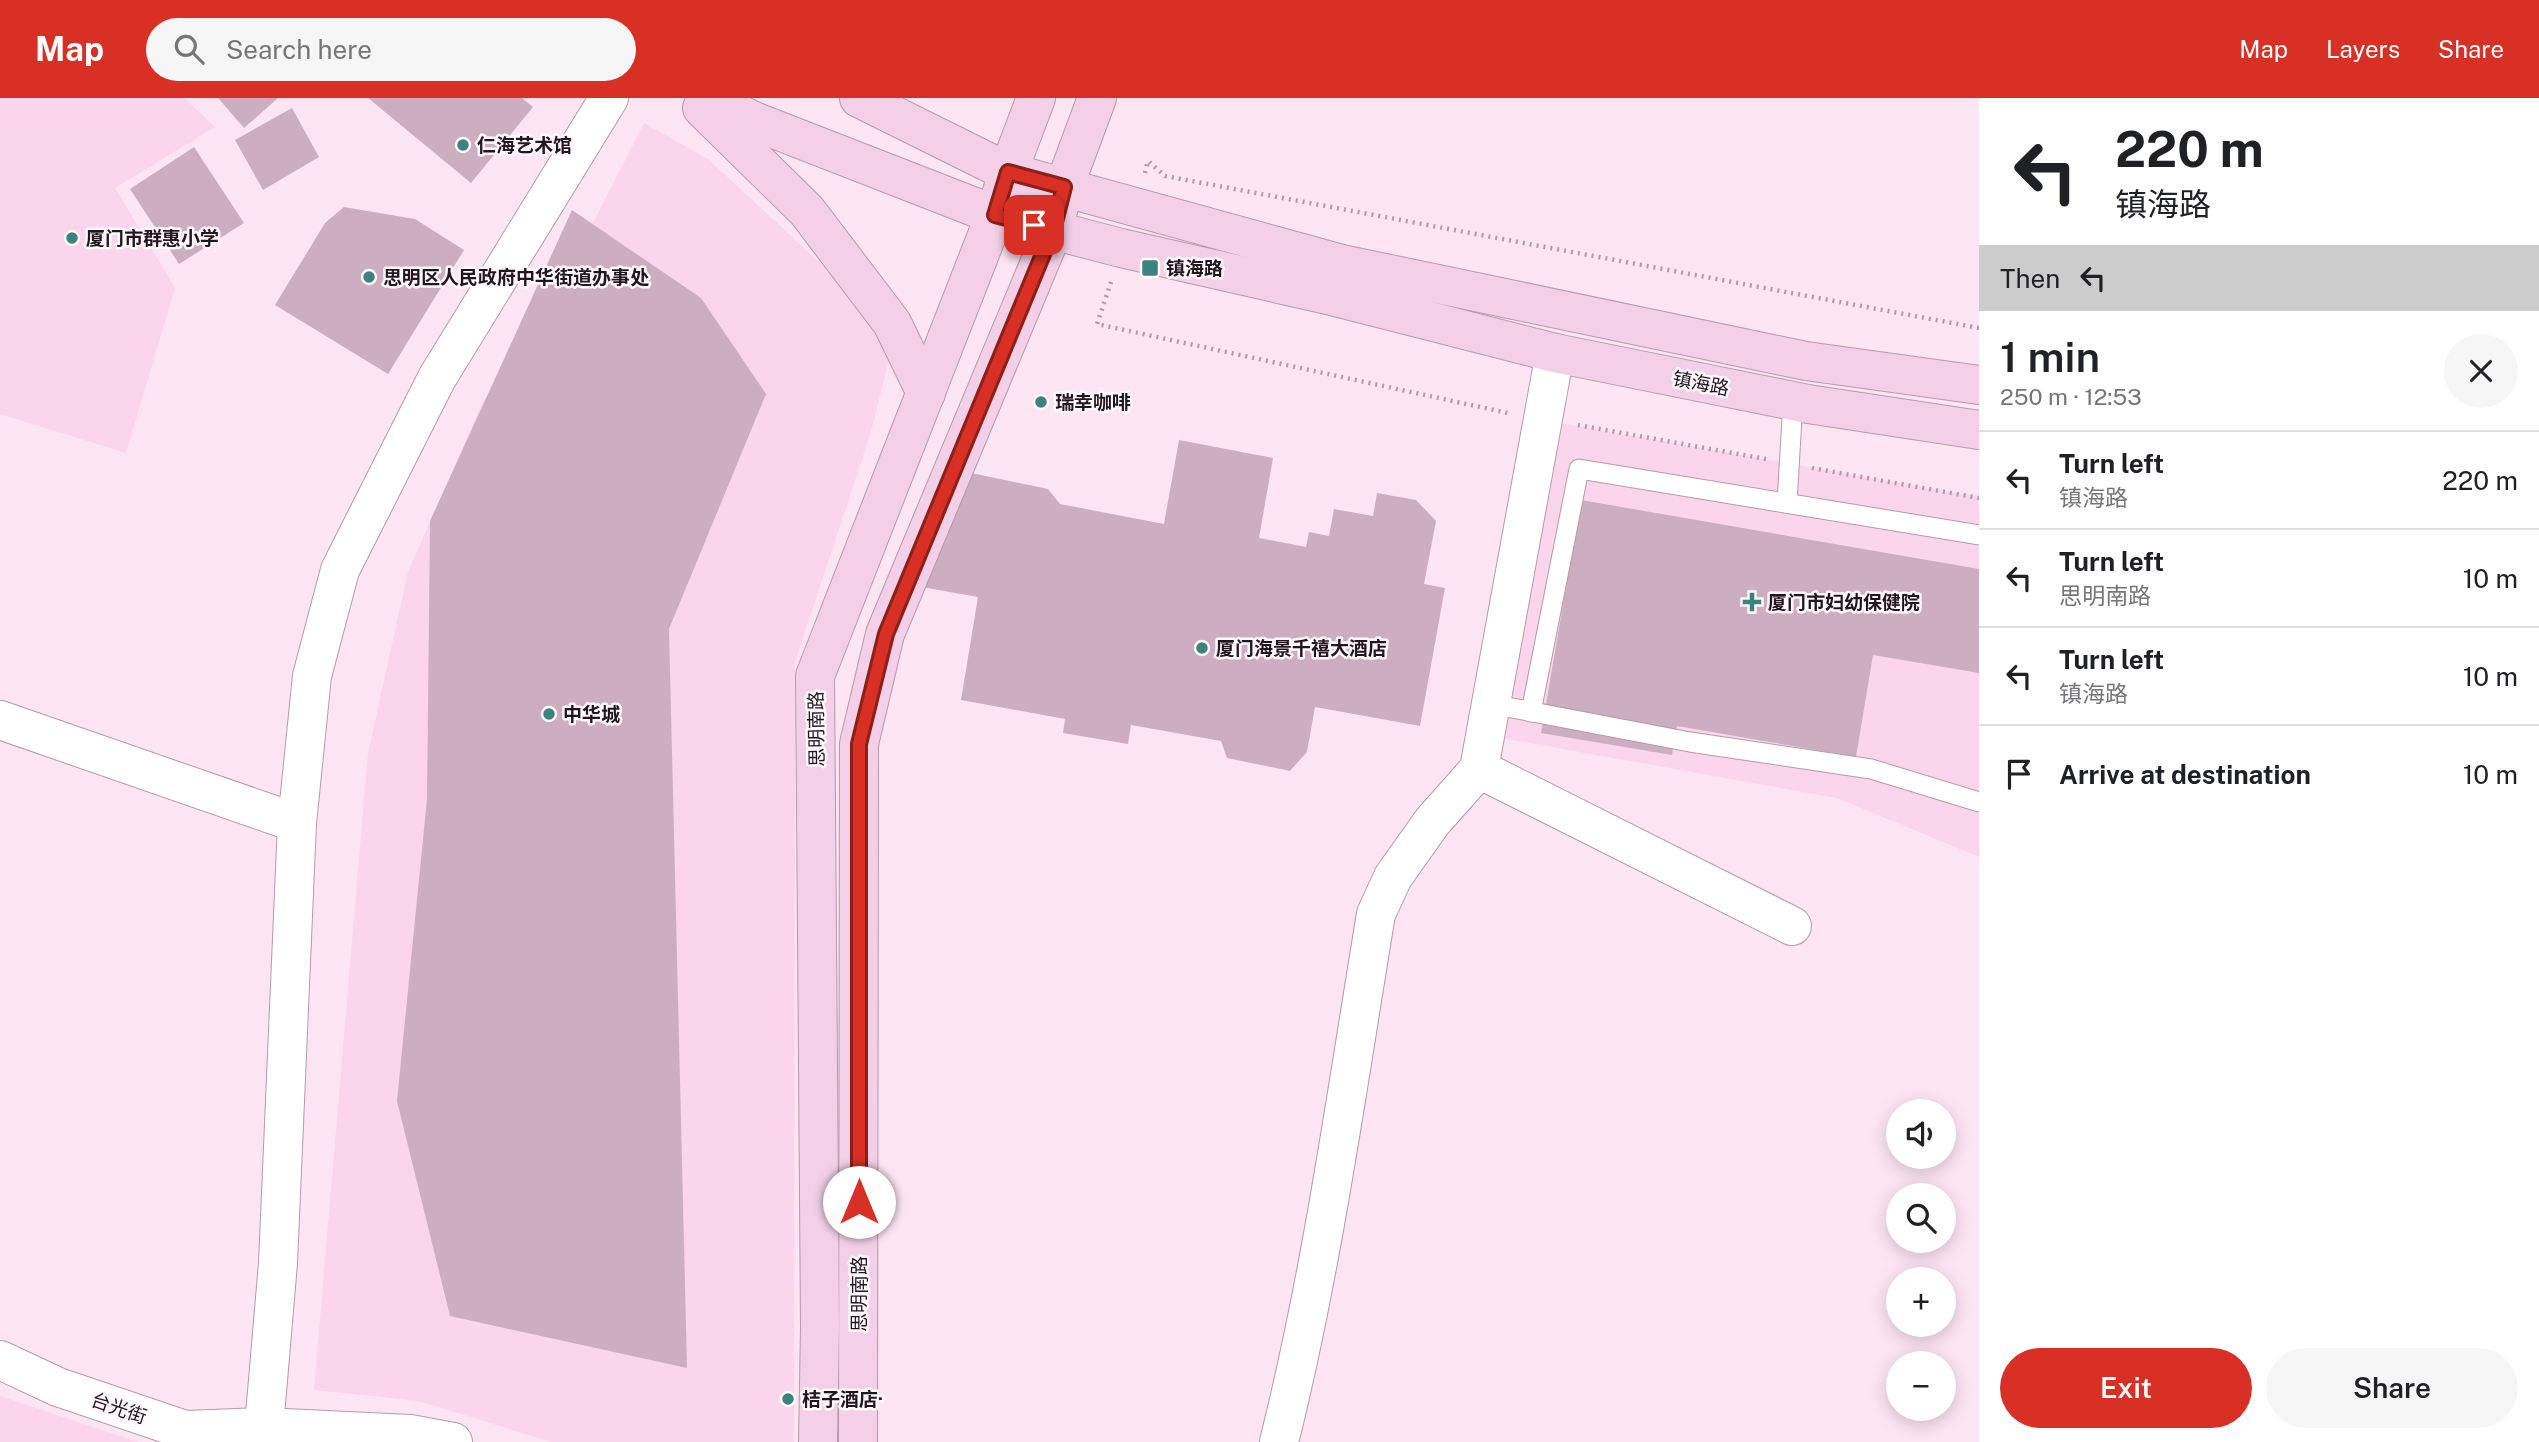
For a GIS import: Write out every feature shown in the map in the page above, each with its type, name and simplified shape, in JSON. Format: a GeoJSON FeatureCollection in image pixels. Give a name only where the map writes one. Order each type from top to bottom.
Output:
{"type":"FeatureCollection","features":[{"type":"Feature","properties":{"kind":"main road"},"geometry":{"type":"LineString","coordinates":[[692,98],[807,211],[892,323],[926,393]]}},
{"type":"Feature","properties":{"kind":"main road","name":"镇海路"},"geometry":{"type":"LineString","coordinates":[[706,98],[756,122],[995,215],[1121,248],[1332,296],[1555,353],[1793,401],[1979,430]]}},
{"type":"Feature","properties":{"kind":"main road"},"geometry":{"type":"LineString","coordinates":[[859,98],[1008,172],[1342,264],[1805,361],[1979,385]]}},
{"type":"Feature","properties":{"kind":"main road","name":"思明南路"},"geometry":{"type":"LineString","coordinates":[[818,1442],[820,1313],[815,676],[995,215],[1036,98]]}},
{"type":"Feature","properties":{"kind":"main road","name":"思明南路"},"geometry":{"type":"LineString","coordinates":[[858,1442],[859,744],[886,634],[1053,230],[1064,187],[1097,98]]}},
{"type":"Feature","properties":{"kind":"street"},"geometry":{"type":"LineString","coordinates":[[264,1427],[278,1263],[297,823],[312,676],[340,569],[437,379],[609,98]]}},
{"type":"Feature","properties":{"kind":"street"},"geometry":{"type":"LineString","coordinates":[[1279,1442],[1320,1239],[1376,914],[1392,877],[1432,822],[1479,769],[1555,353]]}},
{"type":"Feature","properties":{"kind":"street"},"geometry":{"type":"LineString","coordinates":[[0,719],[297,823]]}},
{"type":"Feature","properties":{"kind":"street"},"geometry":{"type":"LineString","coordinates":[[1479,769],[1791,926]]}},
{"type":"Feature","properties":{"kind":"street","name":"台光街"},"geometry":{"type":"LineString","coordinates":[[0,1360],[58,1387],[185,1430],[264,1427],[410,1434],[453,1442]]}},
{"type":"Feature","properties":{"kind":"lane"},"geometry":{"type":"LineString","coordinates":[[1787,503],[1793,401]]}},
{"type":"Feature","properties":{"kind":"lane"},"geometry":{"type":"LineString","coordinates":[[1531,712],[1579,468],[1979,534]]}},
{"type":"Feature","properties":{"kind":"lane"},"geometry":{"type":"LineString","coordinates":[[1491,704],[1690,742],[1871,769],[1979,802]]}},
{"type":"Feature","properties":{"kind":"shaded area","name":"厦门市群惠小学"},"geometry":{"type":"Polygon","coordinates":[[[0,98],[184,98],[215,127],[115,188],[175,288],[126,453],[0,414],[0,98]]]}},
{"type":"Feature","properties":{"kind":"shaded area"},"geometry":{"type":"Polygon","coordinates":[[[644,123],[708,159],[845,286],[891,352],[870,435],[795,662],[794,1442],[551,1442],[419,1401],[314,1390],[368,753],[408,572],[482,404],[595,219],[644,123]]]}},
{"type":"Feature","properties":{"kind":"shaded area","name":"厦门市妇幼保健院"},"geometry":{"type":"Polygon","coordinates":[[[1555,422],[1979,497],[1979,857],[1837,798],[1501,738],[1555,422]]]}},
{"type":"Feature","properties":{"kind":"shaded area"},"geometry":{"type":"Polygon","coordinates":[[[0,1396],[138,1442],[0,1442],[0,1396]]]}},
{"type":"Feature","properties":{"kind":"building"},"geometry":{"type":"Polygon","coordinates":[[[218,98],[278,98],[244,128],[218,98]]]}},
{"type":"Feature","properties":{"kind":"building","name":"仁海艺术馆"},"geometry":{"type":"Polygon","coordinates":[[[368,98],[522,98],[533,107],[471,183],[368,98]]]}},
{"type":"Feature","properties":{"kind":"building"},"geometry":{"type":"Polygon","coordinates":[[[292,108],[319,157],[263,190],[235,140],[292,108]]]}},
{"type":"Feature","properties":{"kind":"building"},"geometry":{"type":"Polygon","coordinates":[[[194,147],[244,223],[179,264],[130,189],[194,147]]]}},
{"type":"Feature","properties":{"kind":"building","name":"思明区人民政府中华街道办事处"},"geometry":{"type":"Polygon","coordinates":[[[344,207],[415,219],[464,250],[388,374],[275,305],[325,223],[344,207]]]}},
{"type":"Feature","properties":{"kind":"building","name":"中华城"},"geometry":{"type":"Polygon","coordinates":[[[572,210],[701,298],[766,394],[669,629],[687,1368],[450,1316],[397,1101],[427,799],[430,521],[572,210]]]}},
{"type":"Feature","properties":{"kind":"building","name":"厦门海景千禧大酒店"},"geometry":{"type":"Polygon","coordinates":[[[1179,440],[1273,458],[1259,538],[1306,547],[1309,532],[1329,536],[1334,509],[1373,516],[1377,493],[1416,500],[1436,521],[1424,584],[1445,588],[1420,726],[1315,707],[1307,752],[1290,771],[1227,758],[1221,741],[1131,725],[1128,744],[1063,733],[1065,719],[961,700],[978,597],[916,586],[971,473],[1048,489],[1060,504],[1164,524],[1179,440]]]}},
{"type":"Feature","properties":{"kind":"building"},"geometry":{"type":"Polygon","coordinates":[[[1581,500],[1979,569],[1979,673],[1873,655],[1856,757],[1677,726],[1672,755],[1541,733],[1581,500]]]}},
{"type":"Feature","properties":{"kind":"place","name":"仁海艺术馆"},"geometry":{"type":"Point","coordinates":[463,145]}},
{"type":"Feature","properties":{"kind":"place","name":"厦门市群惠小学"},"geometry":{"type":"Point","coordinates":[72,238]}},
{"type":"Feature","properties":{"kind":"place","name":"镇海路"},"geometry":{"type":"Point","coordinates":[1150,268]}},
{"type":"Feature","properties":{"kind":"place","name":"思明区人民政府中华街道办事处"},"geometry":{"type":"Point","coordinates":[369,277]}},
{"type":"Feature","properties":{"kind":"place","name":"瑞幸咖啡"},"geometry":{"type":"Point","coordinates":[1041,402]}},
{"type":"Feature","properties":{"kind":"place","name":"厦门市妇幼保健院"},"geometry":{"type":"Point","coordinates":[1752,602]}},
{"type":"Feature","properties":{"kind":"place","name":"厦门海景千禧大酒店"},"geometry":{"type":"Point","coordinates":[1202,648]}},
{"type":"Feature","properties":{"kind":"place","name":"中华城"},"geometry":{"type":"Point","coordinates":[549,714]}},
{"type":"Feature","properties":{"kind":"place","name":"桔子酒店·"},"geometry":{"type":"Point","coordinates":[788,1399]}},
{"type":"Feature","properties":{"kind":"route"},"geometry":{"type":"LineString","coordinates":[[859,1202],[859,744],[886,634],[1053,230],[1064,187],[1008,172],[995,215],[1034,225]]}}]}
